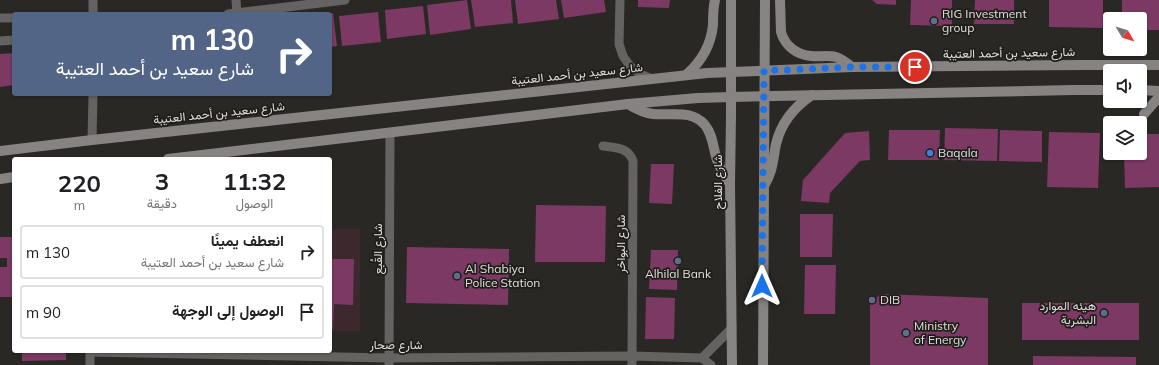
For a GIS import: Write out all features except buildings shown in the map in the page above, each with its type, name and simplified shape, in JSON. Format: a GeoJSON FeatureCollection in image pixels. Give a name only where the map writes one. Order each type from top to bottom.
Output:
{"type":"FeatureCollection","features":[{"type":"Feature","properties":{"kind":"main road"},"geometry":{"type":"LineString","coordinates":[[686,75],[699,62],[707,48],[711,34],[715,0]]}},
{"type":"Feature","properties":{"kind":"main road","name":"شارع الفلاح"},"geometry":{"type":"LineString","coordinates":[[731,0],[730,184],[732,365]]}},
{"type":"Feature","properties":{"kind":"main road"},"geometry":{"type":"LineString","coordinates":[[762,365],[765,0]]}},
{"type":"Feature","properties":{"kind":"main road"},"geometry":{"type":"LineString","coordinates":[[780,0],[781,32],[782,37],[787,44],[796,51],[806,55],[836,57],[852,67]]}},
{"type":"Feature","properties":{"kind":"main road","name":"شارع سعيد بن أحمد العتيبة"},"geometry":{"type":"LineString","coordinates":[[0,151],[686,75],[764,70],[852,67],[1159,65]]}},
{"type":"Feature","properties":{"kind":"main road"},"geometry":{"type":"LineString","coordinates":[[185,157],[628,104],[698,98],[1103,90]]}},
{"type":"Feature","properties":{"kind":"main road"},"geometry":{"type":"LineString","coordinates":[[1147,90],[1159,91]]}},
{"type":"Feature","properties":{"kind":"main road"},"geometry":{"type":"LineString","coordinates":[[763,187],[772,170],[776,144],[783,125],[794,110],[812,95]]}},
{"type":"Feature","properties":{"kind":"main road"},"geometry":{"type":"LineString","coordinates":[[1144,114],[1159,97]]}},
{"type":"Feature","properties":{"kind":"main road"},"geometry":{"type":"LineString","coordinates":[[628,104],[645,113],[658,115],[684,114],[693,116],[701,121],[709,130],[720,168],[730,184]]}},
{"type":"Feature","properties":{"kind":"main road"},"geometry":{"type":"LineString","coordinates":[[0,179],[12,177]]}},
{"type":"Feature","properties":{"kind":"street"},"geometry":{"type":"LineString","coordinates":[[93,0],[93,12]]}},
{"type":"Feature","properties":{"kind":"street"},"geometry":{"type":"LineString","coordinates":[[232,12],[236,0]]}},
{"type":"Feature","properties":{"kind":"street"},"geometry":{"type":"LineString","coordinates":[[241,12],[345,0]]}},
{"type":"Feature","properties":{"kind":"street"},"geometry":{"type":"LineString","coordinates":[[620,0],[619,44],[623,56],[630,66],[640,74],[652,79]]}},
{"type":"Feature","properties":{"kind":"street"},"geometry":{"type":"LineString","coordinates":[[0,18],[12,18]]}},
{"type":"Feature","properties":{"kind":"street"},"geometry":{"type":"LineString","coordinates":[[0,41],[12,40]]}},
{"type":"Feature","properties":{"kind":"street"},"geometry":{"type":"LineString","coordinates":[[92,140],[93,96]]}},
{"type":"Feature","properties":{"kind":"street","name":"شارع القُبع"},"geometry":{"type":"LineString","coordinates":[[389,361],[390,133]]}},
{"type":"Feature","properties":{"kind":"street","name":"شارع البواخر"},"geometry":{"type":"LineString","coordinates":[[603,146],[625,150],[632,157],[633,161],[632,360]]}},
{"type":"Feature","properties":{"kind":"street"},"geometry":{"type":"LineString","coordinates":[[711,365],[702,358],[732,328]]}},
{"type":"Feature","properties":{"kind":"street"},"geometry":{"type":"LineString","coordinates":[[90,353],[90,365]]}},
{"type":"Feature","properties":{"kind":"street","name":"شارع صحار"},"geometry":{"type":"LineString","coordinates":[[123,353],[389,361],[632,360],[702,358]]}},
{"type":"Feature","properties":{"kind":"shaded area"},"geometry":{"type":"Polygon","coordinates":[[[332,229],[360,229],[360,331],[332,331],[332,229]]]}},
{"type":"Feature","properties":{"kind":"place","name":"RIG Investment group"},"geometry":{"type":"Point","coordinates":[934,21]}},
{"type":"Feature","properties":{"kind":"place","name":"Baqala"},"geometry":{"type":"Point","coordinates":[930,153]}},
{"type":"Feature","properties":{"kind":"place","name":"Alhilal Bank"},"geometry":{"type":"Point","coordinates":[678,261]}},
{"type":"Feature","properties":{"kind":"place","name":"Al Shabiya Police Station"},"geometry":{"type":"Point","coordinates":[457,276]}},
{"type":"Feature","properties":{"kind":"place","name":"DIB"},"geometry":{"type":"Point","coordinates":[872,300]}},
{"type":"Feature","properties":{"kind":"place","name":"هيئه الموارد البشرية"},"geometry":{"type":"Point","coordinates":[1104,313]}},
{"type":"Feature","properties":{"kind":"place","name":"Ministry of Energy"},"geometry":{"type":"Point","coordinates":[906,333]}},
{"type":"Feature","properties":{"kind":"route"},"geometry":{"type":"LineString","coordinates":[[762,286],[764,70],[852,67],[915,67]]}}]}
